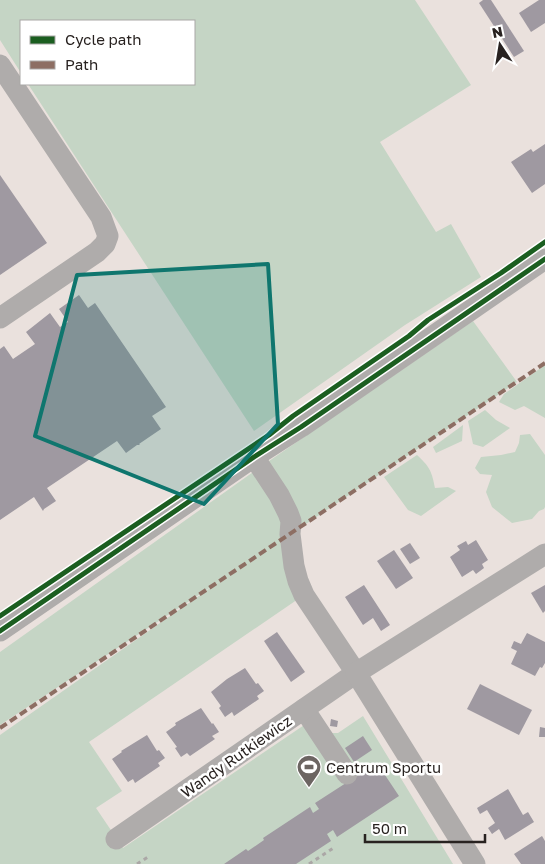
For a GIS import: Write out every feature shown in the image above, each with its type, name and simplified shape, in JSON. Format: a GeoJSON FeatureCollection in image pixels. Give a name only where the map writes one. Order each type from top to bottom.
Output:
{"type":"FeatureCollection","features":[{"type":"Feature","properties":{"kind":"street"},"geometry":{"type":"LineString","coordinates":[[0,65],[101,217],[108,236],[105,244],[97,252],[0,318]]}},
{"type":"Feature","properties":{"kind":"street"},"geometry":{"type":"LineString","coordinates":[[0,631],[545,259]]}},
{"type":"Feature","properties":{"kind":"street"},"geometry":{"type":"LineString","coordinates":[[254,457],[284,503],[290,521],[294,566],[304,595],[356,673],[475,864]]}},
{"type":"Feature","properties":{"kind":"street","name":"Wandy Rutkiewicz"},"geometry":{"type":"LineString","coordinates":[[116,839],[356,673],[545,554]]}},
{"type":"Feature","properties":{"kind":"street"},"geometry":{"type":"LineString","coordinates":[[304,710],[346,774]]}},
{"type":"Feature","properties":{"kind":"path"},"geometry":{"type":"LineString","coordinates":[[309,864],[335,847]]}},
{"type":"Feature","properties":{"kind":"path"},"geometry":{"type":"LineString","coordinates":[[137,864],[148,857]]}},
{"type":"Feature","properties":{"kind":"highlighted area"},"geometry":{"type":"Polygon","coordinates":[[[268,264],[278,424],[204,504],[35,436],[77,275],[268,264]]]}},
{"type":"Feature","properties":{"kind":"green space"},"geometry":{"type":"Polygon","coordinates":[[[0,0],[415,0],[471,85],[380,142],[436,232],[451,224],[481,277],[405,325],[254,431],[29,85],[195,85],[195,20],[20,20],[20,71],[0,40],[0,0]]]}},
{"type":"Feature","properties":{"kind":"green space"},"geometry":{"type":"Polygon","coordinates":[[[473,321],[517,382],[291,534],[304,595],[89,742],[122,791],[96,808],[123,848],[319,715],[329,733],[338,733],[363,716],[453,864],[0,864],[0,735],[223,579],[0,725],[0,652],[256,470],[473,321]]]}},
{"type":"Feature","properties":{"kind":"green space"},"geometry":{"type":"Polygon","coordinates":[[[545,365],[545,418],[524,406],[515,410],[499,402],[504,394],[545,365]]]}},
{"type":"Feature","properties":{"kind":"green space"},"geometry":{"type":"Polygon","coordinates":[[[485,410],[496,420],[510,428],[483,447],[473,444],[468,421],[485,410]]]}},
{"type":"Feature","properties":{"kind":"green space"},"geometry":{"type":"Polygon","coordinates":[[[463,425],[462,441],[436,453],[433,447],[463,425]]]}},
{"type":"Feature","properties":{"kind":"green space"},"geometry":{"type":"Polygon","coordinates":[[[530,434],[545,455],[545,507],[532,519],[512,523],[492,507],[486,492],[492,475],[480,474],[475,468],[481,457],[515,452],[520,435],[530,434]]]}},
{"type":"Feature","properties":{"kind":"green space"},"geometry":{"type":"Polygon","coordinates":[[[417,455],[429,469],[435,488],[448,487],[456,491],[421,516],[408,510],[384,477],[417,455]]]}},
{"type":"Feature","properties":{"kind":"building"},"geometry":{"type":"Polygon","coordinates":[[[483,0],[491,0],[524,51],[514,57],[479,3],[483,0]]]}},
{"type":"Feature","properties":{"kind":"building"},"geometry":{"type":"Polygon","coordinates":[[[539,0],[545,0],[545,23],[531,32],[519,13],[539,0]]]}},
{"type":"Feature","properties":{"kind":"building"},"geometry":{"type":"Polygon","coordinates":[[[545,144],[545,184],[532,193],[511,162],[531,149],[533,152],[545,144]]]}},
{"type":"Feature","properties":{"kind":"building"},"geometry":{"type":"Polygon","coordinates":[[[0,175],[47,243],[0,275],[0,175]]]}},
{"type":"Feature","properties":{"kind":"building"},"geometry":{"type":"Polygon","coordinates":[[[79,295],[88,308],[95,303],[166,407],[152,416],[161,429],[126,453],[117,441],[47,488],[56,501],[43,511],[34,497],[0,520],[0,349],[4,346],[13,359],[35,344],[26,332],[50,313],[60,327],[68,322],[59,309],[79,295]]]}},
{"type":"Feature","properties":{"kind":"building"},"geometry":{"type":"Polygon","coordinates":[[[476,540],[488,560],[482,564],[484,568],[476,574],[473,570],[462,577],[450,557],[460,550],[457,546],[466,541],[468,545],[476,540]]]}},
{"type":"Feature","properties":{"kind":"building"},"geometry":{"type":"Polygon","coordinates":[[[410,543],[420,558],[410,564],[400,549],[410,543]]]}},
{"type":"Feature","properties":{"kind":"building"},"geometry":{"type":"Polygon","coordinates":[[[394,550],[413,578],[396,589],[377,561],[394,550]]]}},
{"type":"Feature","properties":{"kind":"building"},"geometry":{"type":"Polygon","coordinates":[[[364,585],[390,625],[381,631],[373,618],[363,625],[345,597],[364,585]]]}},
{"type":"Feature","properties":{"kind":"building"},"geometry":{"type":"Polygon","coordinates":[[[545,585],[545,611],[543,613],[531,593],[545,585]]]}},
{"type":"Feature","properties":{"kind":"building"},"geometry":{"type":"Polygon","coordinates":[[[277,632],[305,672],[291,682],[264,641],[277,632]]]}},
{"type":"Feature","properties":{"kind":"building"},"geometry":{"type":"Polygon","coordinates":[[[527,633],[545,642],[545,663],[542,668],[540,667],[535,676],[511,664],[517,651],[511,648],[514,641],[521,644],[527,633]]]}},
{"type":"Feature","properties":{"kind":"building"},"geometry":{"type":"Polygon","coordinates":[[[245,668],[256,684],[258,683],[264,691],[257,696],[259,699],[234,716],[232,712],[225,717],[219,708],[221,706],[211,692],[245,668]]]}},
{"type":"Feature","properties":{"kind":"building"},"geometry":{"type":"Polygon","coordinates":[[[480,684],[532,710],[519,735],[467,709],[480,684]]]}},
{"type":"Feature","properties":{"kind":"building"},"geometry":{"type":"Polygon","coordinates":[[[201,708],[219,732],[212,736],[215,739],[190,756],[187,753],[181,757],[175,748],[177,747],[166,732],[176,725],[175,723],[201,708]]]}},
{"type":"Feature","properties":{"kind":"building"},"geometry":{"type":"Polygon","coordinates":[[[331,719],[338,721],[337,727],[330,726],[331,719]]]}},
{"type":"Feature","properties":{"kind":"building"},"geometry":{"type":"Polygon","coordinates":[[[540,727],[545,728],[545,737],[539,737],[540,727]]]}},
{"type":"Feature","properties":{"kind":"building"},"geometry":{"type":"Polygon","coordinates":[[[147,735],[157,751],[159,750],[165,758],[158,763],[160,766],[135,783],[133,779],[128,782],[112,759],[121,751],[147,735]]]}},
{"type":"Feature","properties":{"kind":"building"},"geometry":{"type":"Polygon","coordinates":[[[363,736],[372,750],[354,762],[345,748],[363,736]]]}},
{"type":"Feature","properties":{"kind":"building"},"geometry":{"type":"Polygon","coordinates":[[[377,763],[399,796],[337,837],[333,830],[327,834],[331,841],[296,864],[224,864],[246,849],[248,851],[264,840],[263,838],[310,807],[313,813],[319,809],[315,803],[377,763]]]}},
{"type":"Feature","properties":{"kind":"building"},"geometry":{"type":"Polygon","coordinates":[[[508,789],[523,815],[528,812],[534,822],[505,840],[499,829],[492,834],[488,828],[495,823],[487,810],[480,814],[477,808],[508,789]]]}},
{"type":"Feature","properties":{"kind":"building"},"geometry":{"type":"Polygon","coordinates":[[[542,836],[545,841],[545,864],[521,864],[514,854],[542,836]]]}},
{"type":"Feature","properties":{"kind":"marked path"},"geometry":{"type":"LineString","coordinates":[[0,728],[545,363]]}},
{"type":"Feature","properties":{"kind":"cycle path"},"geometry":{"type":"LineString","coordinates":[[0,616],[269,435],[293,416],[409,336],[428,320],[545,242]]}},
{"type":"Feature","properties":{"kind":"cycle path"},"geometry":{"type":"LineString","coordinates":[[0,631],[545,259]]}},
{"type":"Feature","properties":{"kind":"place","name":"Centrum Sportu"},"geometry":{"type":"Point","coordinates":[309,788]}}]}
